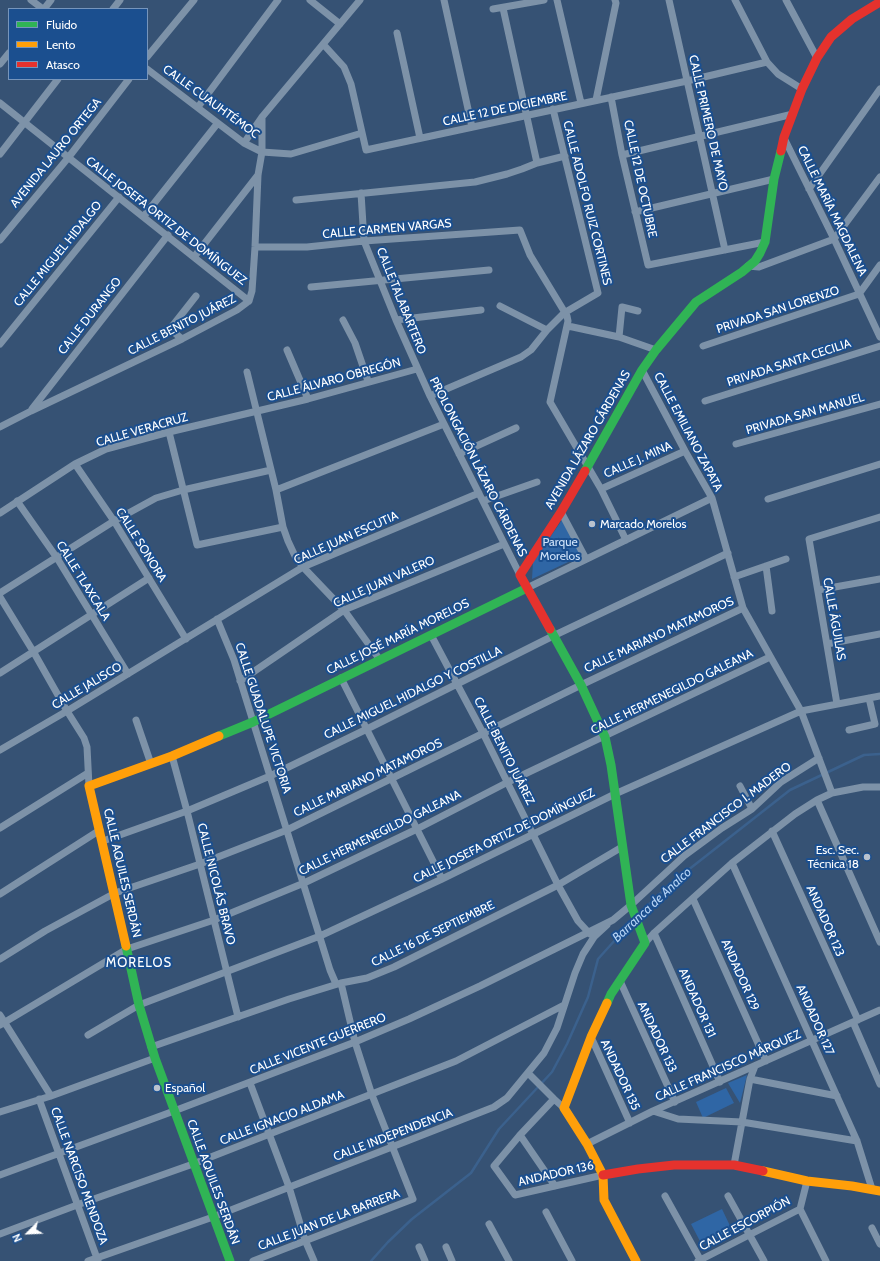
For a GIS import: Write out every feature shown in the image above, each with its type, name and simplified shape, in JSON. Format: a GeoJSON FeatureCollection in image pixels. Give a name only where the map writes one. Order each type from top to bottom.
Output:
{"type":"FeatureCollection","features":[{"type":"Feature","properties":{"kind":"street"},"geometry":{"type":"LineString","coordinates":[[31,0],[42,8]]}},
{"type":"Feature","properties":{"kind":"street"},"geometry":{"type":"LineString","coordinates":[[44,8],[51,0]]}},
{"type":"Feature","properties":{"kind":"street"},"geometry":{"type":"LineString","coordinates":[[114,8],[120,0]]}},
{"type":"Feature","properties":{"kind":"street"},"geometry":{"type":"LineString","coordinates":[[148,56],[194,0]]}},
{"type":"Feature","properties":{"kind":"street"},"geometry":{"type":"LineString","coordinates":[[198,107],[278,0]]}},
{"type":"Feature","properties":{"kind":"street"},"geometry":{"type":"LineString","coordinates":[[310,0],[340,24]]}},
{"type":"Feature","properties":{"kind":"street"},"geometry":{"type":"LineString","coordinates":[[244,143],[262,117],[360,0]]}},
{"type":"Feature","properties":{"kind":"street"},"geometry":{"type":"LineString","coordinates":[[444,0],[472,127]]}},
{"type":"Feature","properties":{"kind":"street"},"geometry":{"type":"LineString","coordinates":[[493,10],[544,0]]}},
{"type":"Feature","properties":{"kind":"street"},"geometry":{"type":"LineString","coordinates":[[557,0],[581,103]]}},
{"type":"Feature","properties":{"kind":"street","name":"CALLE PRIMERO DE MAYO"},"geometry":{"type":"LineString","coordinates":[[669,0],[725,250]]}},
{"type":"Feature","properties":{"kind":"street"},"geometry":{"type":"LineString","coordinates":[[735,0],[766,62],[778,74],[802,89]]}},
{"type":"Feature","properties":{"kind":"street"},"geometry":{"type":"LineString","coordinates":[[786,0],[816,58]]}},
{"type":"Feature","properties":{"kind":"street"},"geometry":{"type":"LineString","coordinates":[[596,100],[617,1]]}},
{"type":"Feature","properties":{"kind":"street","name":"AVENIDA LÁZARO CÁRDENAS"},"geometry":{"type":"LineString","coordinates":[[520,575],[561,512],[642,370],[656,350],[696,302],[755,261],[764,242],[774,179],[784,137],[802,89],[816,58],[831,37],[852,19],[880,2]]}},
{"type":"Feature","properties":{"kind":"street"},"geometry":{"type":"LineString","coordinates":[[503,8],[537,163]]}},
{"type":"Feature","properties":{"kind":"street"},"geometry":{"type":"LineString","coordinates":[[397,33],[420,138]]}},
{"type":"Feature","properties":{"kind":"street"},"geometry":{"type":"LineString","coordinates":[[262,152],[291,154],[362,133],[351,84],[344,67],[323,44]]}},
{"type":"Feature","properties":{"kind":"street"},"geometry":{"type":"LineString","coordinates":[[0,64],[8,54]]}},
{"type":"Feature","properties":{"kind":"street","name":"CALLE 12 DE DICIEMBRE"},"geometry":{"type":"LineString","coordinates":[[362,133],[366,150],[688,81],[766,62]]}},
{"type":"Feature","properties":{"kind":"street","name":"CALLE CUAUHTÉMOC"},"geometry":{"type":"LineString","coordinates":[[148,70],[198,107],[217,124],[244,143],[262,152]]}},
{"type":"Feature","properties":{"kind":"street"},"geometry":{"type":"LineString","coordinates":[[0,154],[57,80]]}},
{"type":"Feature","properties":{"kind":"street","name":"AVENIDA LAURO ORTEGA"},"geometry":{"type":"LineString","coordinates":[[1,236],[68,158],[128,80]]}},
{"type":"Feature","properties":{"kind":"street"},"geometry":{"type":"LineString","coordinates":[[809,189],[880,89]]}},
{"type":"Feature","properties":{"kind":"street","name":"CALLE 12 DE OCTUBRE"},"geometry":{"type":"LineString","coordinates":[[612,97],[622,155],[648,265],[725,250]]}},
{"type":"Feature","properties":{"kind":"street","name":"CALLE JOSEFA ORTIZ DE DOMÍNGUEZ"},"geometry":{"type":"LineString","coordinates":[[0,103],[68,158],[119,196],[249,301]]}},
{"type":"Feature","properties":{"kind":"street","name":"CALLE ADOLFO RUIZ CORTINES"},"geometry":{"type":"LineString","coordinates":[[430,396],[521,356],[531,350],[547,330],[564,313],[598,293],[553,109]]}},
{"type":"Feature","properties":{"kind":"street"},"geometry":{"type":"LineString","coordinates":[[622,155],[792,114]]}},
{"type":"Feature","properties":{"kind":"street","name":"CALLE BENITO JUÁREZ"},"geometry":{"type":"LineString","coordinates":[[0,427],[182,340],[238,310],[249,301],[252,291],[258,175],[262,152],[262,117]]}},
{"type":"Feature","properties":{"kind":"street"},"geometry":{"type":"LineString","coordinates":[[144,216],[217,124]]}},
{"type":"Feature","properties":{"kind":"street","name":"CALLE MARÍA MAGDALENA"},"geometry":{"type":"LineString","coordinates":[[784,137],[880,337]]}},
{"type":"Feature","properties":{"kind":"street"},"geometry":{"type":"LineString","coordinates":[[296,200],[476,182],[565,156]]}},
{"type":"Feature","properties":{"kind":"street"},"geometry":{"type":"LineString","coordinates":[[194,257],[258,175]]}},
{"type":"Feature","properties":{"kind":"street"},"geometry":{"type":"LineString","coordinates":[[748,266],[759,267],[834,239],[880,177]]}},
{"type":"Feature","properties":{"kind":"street"},"geometry":{"type":"LineString","coordinates":[[635,212],[774,179]]}},
{"type":"Feature","properties":{"kind":"street","name":"CALLE TALABARTERO"},"geometry":{"type":"LineString","coordinates":[[361,193],[364,241],[417,369]]}},
{"type":"Feature","properties":{"kind":"street","name":"CALLE MIGUEL HIDALGO"},"geometry":{"type":"LineString","coordinates":[[0,344],[119,196]]}},
{"type":"Feature","properties":{"kind":"street","name":"CALLE CARMEN VARGAS"},"geometry":{"type":"LineString","coordinates":[[255,247],[307,247],[364,241],[520,230],[530,255],[564,313]]}},
{"type":"Feature","properties":{"kind":"street","name":"CALLE DURANGO"},"geometry":{"type":"LineString","coordinates":[[31,411],[168,235]]}},
{"type":"Feature","properties":{"kind":"street"},"geometry":{"type":"LineString","coordinates":[[725,250],[764,242]]}},
{"type":"Feature","properties":{"kind":"street"},"geometry":{"type":"LineString","coordinates":[[859,294],[880,265]]}},
{"type":"Feature","properties":{"kind":"street"},"geometry":{"type":"LineString","coordinates":[[311,287],[489,270]]}},
{"type":"Feature","properties":{"kind":"street","name":"PRIVADA SAN LORENZO"},"geometry":{"type":"LineString","coordinates":[[703,346],[859,294]]}},
{"type":"Feature","properties":{"kind":"street"},"geometry":{"type":"LineString","coordinates":[[182,340],[170,329],[196,296]]}},
{"type":"Feature","properties":{"kind":"street"},"geometry":{"type":"LineString","coordinates":[[500,306],[547,330]]}},
{"type":"Feature","properties":{"kind":"street"},"geometry":{"type":"LineString","coordinates":[[619,337],[622,307],[638,311]]}},
{"type":"Feature","properties":{"kind":"street"},"geometry":{"type":"LineString","coordinates":[[396,320],[482,310]]}},
{"type":"Feature","properties":{"kind":"street"},"geometry":{"type":"LineString","coordinates":[[564,313],[567,316],[568,326],[550,402],[601,489],[626,540]]}},
{"type":"Feature","properties":{"kind":"street"},"geometry":{"type":"LineString","coordinates":[[343,320],[355,343],[368,381]]}},
{"type":"Feature","properties":{"kind":"street"},"geometry":{"type":"LineString","coordinates":[[568,326],[619,337],[656,350]]}},
{"type":"Feature","properties":{"kind":"street","name":"PRIVADA SANTA CECILIA"},"geometry":{"type":"LineString","coordinates":[[706,401],[880,346]]}},
{"type":"Feature","properties":{"kind":"street"},"geometry":{"type":"LineString","coordinates":[[287,350],[308,399]]}},
{"type":"Feature","properties":{"kind":"street","name":"CALLE ÁLVARO OBREGÓN"},"geometry":{"type":"LineString","coordinates":[[256,412],[417,369]]}},
{"type":"Feature","properties":{"kind":"street","name":"PROLONGACIÓN LÁZARO CÁRDENAS"},"geometry":{"type":"LineString","coordinates":[[417,369],[520,575]]}},
{"type":"Feature","properties":{"kind":"street","name":"CALLE EMILIANO ZAPATA"},"geometry":{"type":"LineString","coordinates":[[642,370],[684,451],[712,498],[743,608],[800,711],[832,793]]}},
{"type":"Feature","properties":{"kind":"street"},"geometry":{"type":"LineString","coordinates":[[248,372],[256,412],[276,490],[283,527],[295,556],[303,567],[344,610],[380,660]]}},
{"type":"Feature","properties":{"kind":"street","name":"PRIVADA SAN MANUEL"},"geometry":{"type":"LineString","coordinates":[[736,444],[880,404]]}},
{"type":"Feature","properties":{"kind":"street","name":"CALLE VERACRUZ"},"geometry":{"type":"LineString","coordinates":[[0,513],[75,464],[106,449],[169,432],[256,412]]}},
{"type":"Feature","properties":{"kind":"street"},"geometry":{"type":"LineString","coordinates":[[276,490],[444,424]]}},
{"type":"Feature","properties":{"kind":"street"},"geometry":{"type":"LineString","coordinates":[[459,454],[516,428]]}},
{"type":"Feature","properties":{"kind":"street"},"geometry":{"type":"LineString","coordinates":[[169,432],[197,546],[283,527]]}},
{"type":"Feature","properties":{"kind":"street","name":"CALLE J. MINA"},"geometry":{"type":"LineString","coordinates":[[601,489],[684,451]]}},
{"type":"Feature","properties":{"kind":"street","name":"CALLE SONORA"},"geometry":{"type":"LineString","coordinates":[[75,464],[114,521],[186,639]]}},
{"type":"Feature","properties":{"kind":"street"},"geometry":{"type":"LineString","coordinates":[[768,499],[880,464]]}},
{"type":"Feature","properties":{"kind":"street"},"geometry":{"type":"LineString","coordinates":[[0,593],[114,521],[156,498],[183,490],[271,470]]}},
{"type":"Feature","properties":{"kind":"street"},"geometry":{"type":"LineString","coordinates":[[483,501],[536,482]]}},
{"type":"Feature","properties":{"kind":"street","name":"CALLE JUAN ESCUTIA"},"geometry":{"type":"LineString","coordinates":[[186,639],[303,567],[479,493]]}},
{"type":"Feature","properties":{"kind":"street","name":"CALLE JOSÉ MARÍA MORELOS"},"geometry":{"type":"LineString","coordinates":[[89,786],[152,764],[253,722],[712,498]]}},
{"type":"Feature","properties":{"kind":"street","name":"CALLE TLAXCALA"},"geometry":{"type":"LineString","coordinates":[[17,501],[57,558],[128,674]]}},
{"type":"Feature","properties":{"kind":"street"},"geometry":{"type":"LineString","coordinates":[[561,512],[586,559]]}},
{"type":"Feature","properties":{"kind":"street","name":"CALLE ÁGUILAS"},"geometry":{"type":"LineString","coordinates":[[837,704],[809,539],[880,517]]}},
{"type":"Feature","properties":{"kind":"street","name":"CALLE JUAN VALERO"},"geometry":{"type":"LineString","coordinates":[[240,681],[344,610],[504,544]]}},
{"type":"Feature","properties":{"kind":"street","name":"CALLE MIGUEL HIDALGO Y COSTILLA"},"geometry":{"type":"LineString","coordinates":[[103,841],[187,811],[270,776],[553,636],[728,553]]}},
{"type":"Feature","properties":{"kind":"street"},"geometry":{"type":"LineString","coordinates":[[734,577],[786,560]]}},
{"type":"Feature","properties":{"kind":"street"},"geometry":{"type":"LineString","coordinates":[[766,566],[772,611]]}},
{"type":"Feature","properties":{"kind":"street"},"geometry":{"type":"LineString","coordinates":[[520,575],[581,685],[605,737],[632,908],[644,941]]}},
{"type":"Feature","properties":{"kind":"street"},"geometry":{"type":"LineString","coordinates":[[0,672],[92,616],[149,578]]}},
{"type":"Feature","properties":{"kind":"street"},"geometry":{"type":"LineString","coordinates":[[818,590],[880,579]]}},
{"type":"Feature","properties":{"kind":"street"},"geometry":{"type":"LineString","coordinates":[[0,597],[34,651],[67,711]]}},
{"type":"Feature","properties":{"kind":"street","name":"CALLE MARIANO MATAMOROS"},"geometry":{"type":"LineString","coordinates":[[0,959],[45,931],[115,893],[200,864],[288,830],[392,780],[581,685],[743,608]]}},
{"type":"Feature","properties":{"kind":"street","name":"CALLE GUADALUPE VICTORIA"},"geometry":{"type":"LineString","coordinates":[[217,619],[234,660],[288,830],[330,970],[338,984],[372,1095],[413,1199]]}},
{"type":"Feature","properties":{"kind":"street"},"geometry":{"type":"LineString","coordinates":[[827,644],[880,634]]}},
{"type":"Feature","properties":{"kind":"street","name":"CALLE BENITO JUÁREZ"},"geometry":{"type":"LineString","coordinates":[[431,635],[508,782],[558,884],[578,921],[594,937]]}},
{"type":"Feature","properties":{"kind":"street","name":"CALLE JALISCO"},"geometry":{"type":"LineString","coordinates":[[0,750],[186,639]]}},
{"type":"Feature","properties":{"kind":"street","name":"CALLE HERMENEGILDO GALEANA"},"geometry":{"type":"LineString","coordinates":[[2,1023],[127,949],[214,920],[304,883],[417,829],[508,782],[770,657]]}},
{"type":"Feature","properties":{"kind":"street"},"geometry":{"type":"LineString","coordinates":[[341,678],[442,880]]}},
{"type":"Feature","properties":{"kind":"street","name":"CALLE JOSEFA ORTIZ DE DOMÍNGUEZ"},"geometry":{"type":"LineString","coordinates":[[88,1036],[139,1005],[320,936],[442,880],[615,794],[800,711],[880,696]]}},
{"type":"Feature","properties":{"kind":"street"},"geometry":{"type":"LineString","coordinates":[[849,730],[875,724],[869,698]]}},
{"type":"Feature","properties":{"kind":"street","name":"CALLE AQUILES SERDÁN"},"geometry":{"type":"LineString","coordinates":[[67,711],[84,738],[87,747],[89,786],[115,893],[139,1005],[151,1047],[230,1261]]}},
{"type":"Feature","properties":{"kind":"street"},"geometry":{"type":"LineString","coordinates":[[136,720],[152,764]]}},
{"type":"Feature","properties":{"kind":"street","name":"CALLE NICOLÁS BRAVO"},"geometry":{"type":"LineString","coordinates":[[172,756],[238,1017]]}},
{"type":"Feature","properties":{"kind":"street","name":"CALLE FRANCISCO I. MADERO"},"geometry":{"type":"LineString","coordinates":[[632,908],[684,856],[722,828],[752,809],[781,782],[818,758]]}},
{"type":"Feature","properties":{"kind":"street"},"geometry":{"type":"LineString","coordinates":[[0,828],[88,773]]}},
{"type":"Feature","properties":{"kind":"street"},"geometry":{"type":"LineString","coordinates":[[740,786],[752,809]]}},
{"type":"Feature","properties":{"kind":"street"},"geometry":{"type":"LineString","coordinates":[[564,1108],[591,1037],[612,994],[644,941],[694,899],[732,863],[772,831],[817,800],[832,793],[863,787],[880,787]]}},
{"type":"Feature","properties":{"kind":"street"},"geometry":{"type":"LineString","coordinates":[[817,800],[880,942]]}},
{"type":"Feature","properties":{"kind":"street"},"geometry":{"type":"LineString","coordinates":[[0,894],[100,830]]}},
{"type":"Feature","properties":{"kind":"street","name":"ANDADOR 123"},"geometry":{"type":"LineString","coordinates":[[772,831],[855,1021],[880,1084]]}},
{"type":"Feature","properties":{"kind":"street","name":"CALLE 16 DE SEPTIEMBRE"},"geometry":{"type":"LineString","coordinates":[[151,1047],[338,984],[367,978],[394,967],[558,884],[622,847]]}},
{"type":"Feature","properties":{"kind":"street","name":"ANDADOR 127"},"geometry":{"type":"LineString","coordinates":[[732,863],[837,1096],[877,1189]]}},
{"type":"Feature","properties":{"kind":"street","name":"ANDADOR 129"},"geometry":{"type":"LineString","coordinates":[[694,899],[766,1061]]}},
{"type":"Feature","properties":{"kind":"street","name":"CALLE VICENTE GUERRERO"},"geometry":{"type":"LineString","coordinates":[[0,1175],[174,1112],[355,1042],[430,1009],[613,920],[632,908]]}},
{"type":"Feature","properties":{"kind":"street","name":"CALLE INDEPENDENCIA"},"geometry":{"type":"LineString","coordinates":[[88,1261],[213,1217],[494,1107],[507,1098],[531,1075],[557,1028],[575,973],[584,954],[594,937],[613,920]]}},
{"type":"Feature","properties":{"kind":"street","name":"ANDADOR 131"},"geometry":{"type":"LineString","coordinates":[[654,933],[720,1082]]}},
{"type":"Feature","properties":{"kind":"street","name":"ANDADOR 133"},"geometry":{"type":"LineString","coordinates":[[620,981],[675,1102]]}},
{"type":"Feature","properties":{"kind":"street","name":"CALLE IGNACIO ALDAMA"},"geometry":{"type":"LineString","coordinates":[[0,1234],[193,1164],[372,1095],[456,1061],[564,1006]]}},
{"type":"Feature","properties":{"kind":"street","name":"CALLE FRANCISCO MÁRQUEZ"},"geometry":{"type":"LineString","coordinates":[[587,1144],[630,1122],[880,1010]]}},
{"type":"Feature","properties":{"kind":"street","name":"CALLE NARCISO MENDOZA"},"geometry":{"type":"LineString","coordinates":[[0,1015],[2,1023],[51,1096]]}},
{"type":"Feature","properties":{"kind":"street","name":"ANDADOR 135"},"geometry":{"type":"LineString","coordinates":[[591,1037],[630,1122]]}},
{"type":"Feature","properties":{"kind":"street"},"geometry":{"type":"LineString","coordinates":[[0,1112],[51,1096],[155,1058]]}},
{"type":"Feature","properties":{"kind":"street"},"geometry":{"type":"LineString","coordinates":[[734,1165],[750,1079],[755,1066]]}},
{"type":"Feature","properties":{"kind":"street"},"geometry":{"type":"LineString","coordinates":[[531,1075],[548,1094],[564,1108],[587,1144],[602,1175],[604,1200],[636,1261]]}},
{"type":"Feature","properties":{"kind":"street"},"geometry":{"type":"LineString","coordinates":[[750,1079],[837,1096]]}},
{"type":"Feature","properties":{"kind":"street"},"geometry":{"type":"LineString","coordinates":[[250,1083],[289,1187],[305,1240],[314,1261]]}},
{"type":"Feature","properties":{"kind":"street","name":"CALLE NARCISO MENDOZA"},"geometry":{"type":"LineString","coordinates":[[39,1099],[97,1259]]}},
{"type":"Feature","properties":{"kind":"street"},"geometry":{"type":"LineString","coordinates":[[554,1099],[520,1135],[555,1186]]}},
{"type":"Feature","properties":{"kind":"street"},"geometry":{"type":"LineString","coordinates":[[652,1112],[678,1119],[742,1122],[857,1141]]}},
{"type":"Feature","properties":{"kind":"street","name":"ANDADOR 136"},"geometry":{"type":"LineString","coordinates":[[520,1135],[494,1166],[515,1195],[602,1175]]}},
{"type":"Feature","properties":{"kind":"street"},"geometry":{"type":"LineString","coordinates":[[602,1175],[638,1169],[674,1166],[734,1165],[807,1181],[877,1189]]}},
{"type":"Feature","properties":{"kind":"street","name":"CALLE ESCORPIÓN"},"geometry":{"type":"LineString","coordinates":[[700,1261],[800,1209],[807,1181]]}},
{"type":"Feature","properties":{"kind":"street"},"geometry":{"type":"LineString","coordinates":[[664,1196],[700,1261]]}},
{"type":"Feature","properties":{"kind":"street"},"geometry":{"type":"LineString","coordinates":[[728,1196],[764,1261]]}},
{"type":"Feature","properties":{"kind":"street","name":"CALLE JUAN DE LA BARRERA"},"geometry":{"type":"LineString","coordinates":[[253,1261],[413,1199]]}},
{"type":"Feature","properties":{"kind":"street"},"geometry":{"type":"LineString","coordinates":[[800,1209],[826,1261]]}},
{"type":"Feature","properties":{"kind":"street"},"geometry":{"type":"LineString","coordinates":[[546,1212],[572,1261]]}},
{"type":"Feature","properties":{"kind":"street"},"geometry":{"type":"LineString","coordinates":[[489,1224],[509,1261]]}},
{"type":"Feature","properties":{"kind":"street"},"geometry":{"type":"LineString","coordinates":[[872,1228],[880,1244]]}},
{"type":"Feature","properties":{"kind":"street"},"geometry":{"type":"LineString","coordinates":[[446,1246],[452,1261]]}},
{"type":"Feature","properties":{"kind":"street"},"geometry":{"type":"LineString","coordinates":[[419,1247],[425,1261]]}},
{"type":"Feature","properties":{"kind":"green space","name":"Parque Morelos"},"geometry":{"type":"Polygon","coordinates":[[[562,520],[581,556],[532,579],[533,562],[562,520]]]}},
{"type":"Feature","properties":{"kind":"green space"},"geometry":{"type":"Polygon","coordinates":[[[747,1075],[740,1103],[728,1083],[747,1075]]]}},
{"type":"Feature","properties":{"kind":"green space"},"geometry":{"type":"Polygon","coordinates":[[[726,1088],[734,1103],[703,1118],[696,1102],[726,1088]]]}},
{"type":"Feature","properties":{"kind":"green space"},"geometry":{"type":"Polygon","coordinates":[[[722,1209],[732,1230],[702,1245],[691,1224],[722,1209]]]}},
{"type":"Feature","properties":{"kind":"waterway","name":"Barranca de Analco"},"geometry":{"type":"LineString","coordinates":[[638,915],[669,885],[790,790],[864,755],[880,754]]}},
{"type":"Feature","properties":{"kind":"waterway","name":"Barranca de Analco"},"geometry":{"type":"LineString","coordinates":[[371,1261],[412,1219],[471,1173],[499,1129],[552,1072],[567,1044],[588,997],[598,959],[634,919]]}},
{"type":"Feature","properties":{"kind":"traffic: fast"},"geometry":{"type":"LineString","coordinates":[[585,471],[642,370],[656,350],[696,302],[742,272],[755,261],[760,253],[765,242],[774,179],[781,151]]}},
{"type":"Feature","properties":{"kind":"traffic: fast"},"geometry":{"type":"LineString","coordinates":[[219,736],[253,722],[527,588]]}},
{"type":"Feature","properties":{"kind":"traffic: fast"},"geometry":{"type":"LineString","coordinates":[[550,629],[581,685],[605,737],[611,765],[631,905],[645,943],[611,994],[607,1003]]}},
{"type":"Feature","properties":{"kind":"traffic: fast"},"geometry":{"type":"LineString","coordinates":[[126,946],[139,1005],[155,1058],[230,1261]]}},
{"type":"Feature","properties":{"kind":"traffic: slow"},"geometry":{"type":"LineString","coordinates":[[126,946],[89,786],[172,756],[219,736]]}},
{"type":"Feature","properties":{"kind":"traffic: slow"},"geometry":{"type":"LineString","coordinates":[[607,1003],[591,1037],[564,1108],[587,1144],[603,1175],[604,1200],[636,1261]]}},
{"type":"Feature","properties":{"kind":"traffic: slow"},"geometry":{"type":"LineString","coordinates":[[763,1171],[807,1181],[880,1191]]}},
{"type":"Feature","properties":{"kind":"traffic: jam"},"geometry":{"type":"LineString","coordinates":[[781,151],[784,137],[802,89],[817,58],[831,37],[852,19],[880,2]]}},
{"type":"Feature","properties":{"kind":"traffic: jam"},"geometry":{"type":"LineString","coordinates":[[550,629],[520,575],[561,512],[585,471]]}},
{"type":"Feature","properties":{"kind":"traffic: jam"},"geometry":{"type":"LineString","coordinates":[[603,1175],[674,1165],[734,1165],[763,1171]]}},
{"type":"Feature","properties":{"kind":"place","name":"Marcado Morelos"},"geometry":{"type":"Point","coordinates":[592,524]}},
{"type":"Feature","properties":{"kind":"place","name":"Esc. Sec. Técnica 18"},"geometry":{"type":"Point","coordinates":[867,857]}},
{"type":"Feature","properties":{"kind":"place","name":"Español"},"geometry":{"type":"Point","coordinates":[157,1088]}},
{"type":"Feature","properties":{"kind":"district","name":"MORELOS"},"geometry":{"type":"Point","coordinates":[139,963]}}]}
